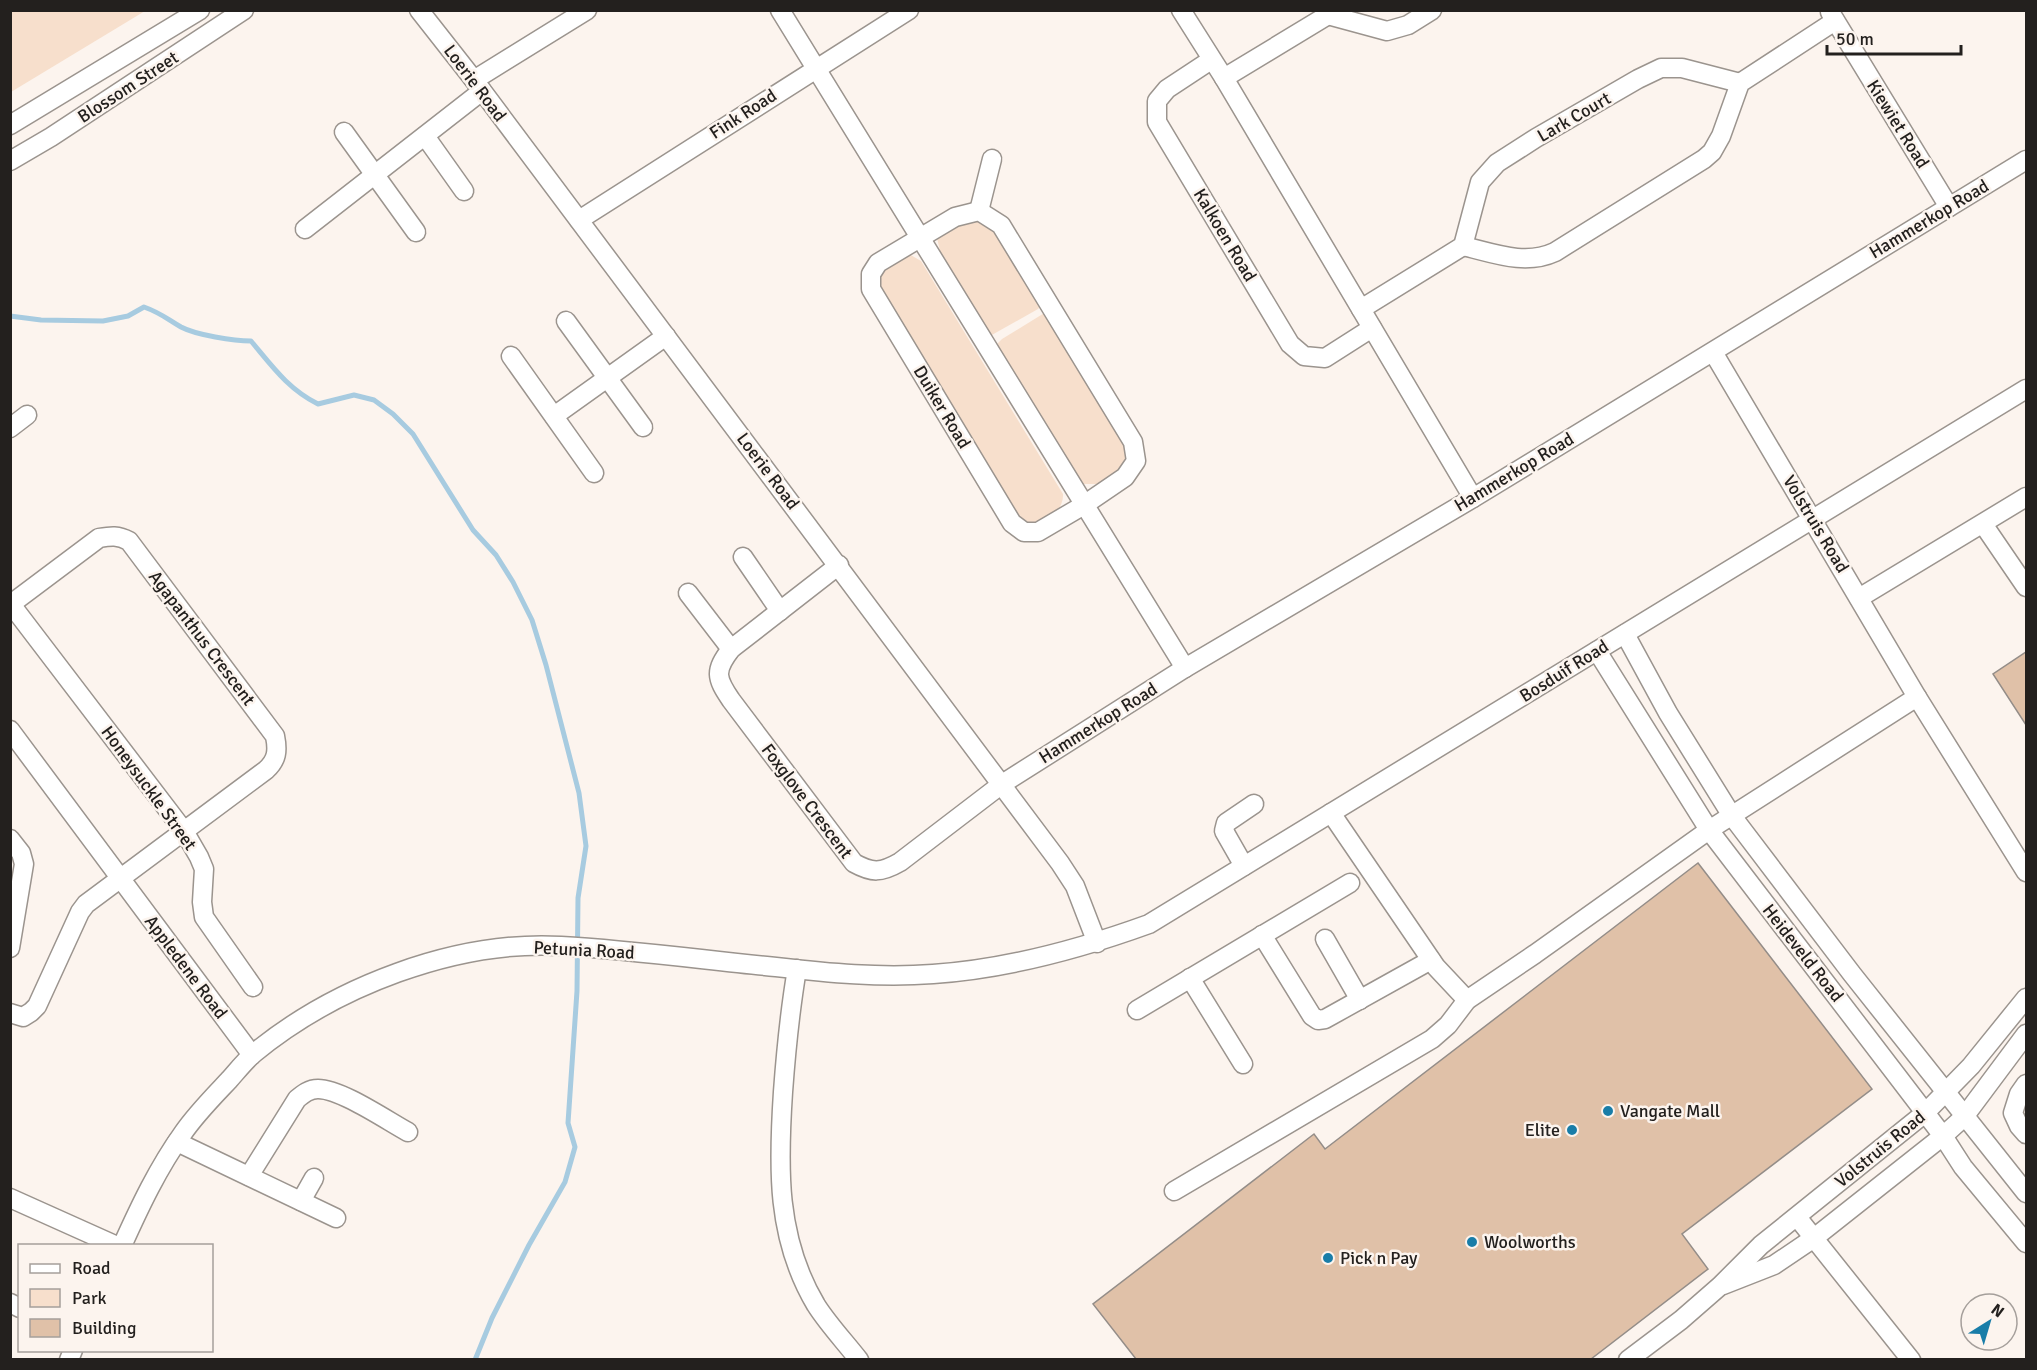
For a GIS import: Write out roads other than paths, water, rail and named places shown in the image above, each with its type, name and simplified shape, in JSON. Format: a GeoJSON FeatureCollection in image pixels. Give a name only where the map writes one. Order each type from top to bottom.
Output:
{"type":"FeatureCollection","features":[{"type":"Feature","properties":{"kind":"street","name":"Blossom Street"},"geometry":{"type":"LineString","coordinates":[[10,125],[200,10]]}},
{"type":"Feature","properties":{"kind":"street","name":"Blossom Street"},"geometry":{"type":"LineString","coordinates":[[10,161],[51,137],[244,10]]}},
{"type":"Feature","properties":{"kind":"street","name":"Loerie Road"},"geometry":{"type":"LineString","coordinates":[[419,10],[478,85],[1002,783],[1075,886],[1097,943]]}},
{"type":"Feature","properties":{"kind":"street"},"geometry":{"type":"LineString","coordinates":[[305,229],[425,135],[478,85],[587,10]]}},
{"type":"Feature","properties":{"kind":"street"},"geometry":{"type":"LineString","coordinates":[[780,10],[1185,668]]}},
{"type":"Feature","properties":{"kind":"street","name":"Fink Road"},"geometry":{"type":"LineString","coordinates":[[579,220],[909,10]]}},
{"type":"Feature","properties":{"kind":"street"},"geometry":{"type":"LineString","coordinates":[[1181,10],[1224,78],[1473,498]]}},
{"type":"Feature","properties":{"kind":"street"},"geometry":{"type":"LineString","coordinates":[[1224,78],[1328,13],[1387,31],[1408,25],[1432,10]]}},
{"type":"Feature","properties":{"kind":"street"},"geometry":{"type":"LineString","coordinates":[[1361,309],[1463,246],[1533,259],[1555,252],[1676,177],[1712,152],[1721,136],[1740,83],[1832,16]]}},
{"type":"Feature","properties":{"kind":"street","name":"Kiewiet Road"},"geometry":{"type":"LineString","coordinates":[[1832,16],[1949,207]]}},
{"type":"Feature","properties":{"kind":"street","name":"Kalkoen Road"},"geometry":{"type":"LineString","coordinates":[[1211,60],[1167,89],[1157,101],[1157,122],[1290,344],[1304,356],[1325,358],[1372,328]]}},
{"type":"Feature","properties":{"kind":"street","name":"Lark Court"},"geometry":{"type":"LineString","coordinates":[[1463,246],[1477,191],[1484,177],[1497,163],[1546,132],[1661,68],[1701,71],[1740,83]]}},
{"type":"Feature","properties":{"kind":"street"},"geometry":{"type":"LineString","coordinates":[[34,111],[51,137]]}},
{"type":"Feature","properties":{"kind":"street"},"geometry":{"type":"LineString","coordinates":[[344,132],[416,232]]}},
{"type":"Feature","properties":{"kind":"street"},"geometry":{"type":"LineString","coordinates":[[425,135],[464,191]]}},
{"type":"Feature","properties":{"kind":"street"},"geometry":{"type":"LineString","coordinates":[[979,211],[992,159]]}},
{"type":"Feature","properties":{"kind":"street","name":"Hammerkop Road"},"geometry":{"type":"LineString","coordinates":[[1002,783],[1185,668],[1473,498],[2026,160]]}},
{"type":"Feature","properties":{"kind":"street","name":"Duiker Road"},"geometry":{"type":"LineString","coordinates":[[979,211],[1001,225],[1133,442],[1136,461],[1125,477],[1038,532],[1024,532],[1012,522],[871,288],[871,274],[878,263],[921,236],[955,217],[979,211]]}},
{"type":"Feature","properties":{"kind":"street"},"geometry":{"type":"LineString","coordinates":[[566,321],[644,427]]}},
{"type":"Feature","properties":{"kind":"street"},"geometry":{"type":"LineString","coordinates":[[555,416],[666,336]]}},
{"type":"Feature","properties":{"kind":"street","name":"Volstruis Road"},"geometry":{"type":"LineString","coordinates":[[1713,352],[1917,697],[2026,872]]}},
{"type":"Feature","properties":{"kind":"street"},"geometry":{"type":"LineString","coordinates":[[511,356],[594,473]]}},
{"type":"Feature","properties":{"kind":"street","name":"Bosduif Road"},"geometry":{"type":"LineString","coordinates":[[1097,943],[1149,924],[2026,390]]}},
{"type":"Feature","properties":{"kind":"street"},"geometry":{"type":"LineString","coordinates":[[10,428],[27,415]]}},
{"type":"Feature","properties":{"kind":"street"},"geometry":{"type":"LineString","coordinates":[[1859,598],[2026,498]]}},
{"type":"Feature","properties":{"kind":"street"},"geometry":{"type":"LineString","coordinates":[[1983,524],[2026,587]]}},
{"type":"Feature","properties":{"kind":"street","name":"Agapanthus Crescent"},"geometry":{"type":"LineString","coordinates":[[11,603],[99,538],[113,535],[129,541],[275,736],[278,748],[275,762],[121,878]]}},
{"type":"Feature","properties":{"kind":"street"},"geometry":{"type":"LineString","coordinates":[[743,557],[780,611]]}},
{"type":"Feature","properties":{"kind":"street","name":"Foxglove Crescent"},"geometry":{"type":"LineString","coordinates":[[839,565],[731,649],[720,663],[718,675],[721,685],[854,863],[868,871],[889,868],[900,862],[1002,783]]}},
{"type":"Feature","properties":{"kind":"street"},"geometry":{"type":"LineString","coordinates":[[688,593],[731,649]]}},
{"type":"Feature","properties":{"kind":"street","name":"Honeysuckle Street"},"geometry":{"type":"LineString","coordinates":[[11,603],[184,831],[200,857],[204,869],[202,902],[204,917],[253,987]]}},
{"type":"Feature","properties":{"kind":"street","name":"Heideveld Road"},"geometry":{"type":"LineString","coordinates":[[1625,634],[1668,713],[1732,816],[1852,974],[2026,1193]]}},
{"type":"Feature","properties":{"kind":"street","name":"Heideveld Road"},"geometry":{"type":"LineString","coordinates":[[1597,651],[1709,830],[1943,1136],[1963,1167],[2026,1243]]}},
{"type":"Feature","properties":{"kind":"street"},"geometry":{"type":"LineString","coordinates":[[1174,1191],[1432,1039],[1448,1025],[1467,1000],[1709,830],[1917,697]]}},
{"type":"Feature","properties":{"kind":"street","name":"Appledene Road"},"geometry":{"type":"LineString","coordinates":[[10,730],[252,1055]]}},
{"type":"Feature","properties":{"kind":"street"},"geometry":{"type":"LineString","coordinates":[[1244,866],[1224,831],[1224,827],[1226,823],[1254,804]]}},
{"type":"Feature","properties":{"kind":"street"},"geometry":{"type":"LineString","coordinates":[[1331,813],[1431,960],[1467,1000]]}},
{"type":"Feature","properties":{"kind":"street"},"geometry":{"type":"LineString","coordinates":[[10,839],[21,853],[24,864],[10,948]]}},
{"type":"Feature","properties":{"kind":"street"},"geometry":{"type":"LineString","coordinates":[[10,1013],[23,1017],[37,1006],[80,912],[91,900],[121,878]]}},
{"type":"Feature","properties":{"kind":"street"},"geometry":{"type":"LineString","coordinates":[[1137,1010],[1350,883]]}},
{"type":"Feature","properties":{"kind":"street"},"geometry":{"type":"LineString","coordinates":[[1262,935],[1312,1016],[1318,1020],[1325,1019],[1431,960]]}},
{"type":"Feature","properties":{"kind":"street"},"geometry":{"type":"LineString","coordinates":[[1325,939],[1360,1000]]}},
{"type":"Feature","properties":{"kind":"street","name":"Petunia Road"},"geometry":{"type":"LineString","coordinates":[[120,1244],[145,1195],[177,1142],[206,1104],[252,1055],[303,1019],[342,997],[372,982],[439,959],[516,947],[557,946],[860,974],[933,974],[1002,966],[1097,943]]}},
{"type":"Feature","properties":{"kind":"street"},"geometry":{"type":"LineString","coordinates":[[797,969],[785,1062],[779,1156],[780,1192],[786,1226],[807,1286],[817,1307],[858,1359]]}},
{"type":"Feature","properties":{"kind":"street"},"geometry":{"type":"LineString","coordinates":[[1190,978],[1243,1064]]}},
{"type":"Feature","properties":{"kind":"street","name":"Volstruis Road"},"geometry":{"type":"LineString","coordinates":[[1628,1359],[1681,1320],[1720,1286],[1761,1245],[1925,1113],[1971,1066],[2026,998]]}},
{"type":"Feature","properties":{"kind":"street","name":"Volstruis Road"},"geometry":{"type":"LineString","coordinates":[[1720,1286],[1774,1265],[1814,1238],[1943,1136],[1964,1117],[2026,1034]]}},
{"type":"Feature","properties":{"kind":"street"},"geometry":{"type":"LineString","coordinates":[[2026,1084],[2019,1094],[2013,1113],[2026,1134]]}},
{"type":"Feature","properties":{"kind":"street"},"geometry":{"type":"LineString","coordinates":[[249,1176],[297,1099],[304,1092],[315,1089],[328,1090],[408,1132]]}},
{"type":"Feature","properties":{"kind":"street"},"geometry":{"type":"LineString","coordinates":[[2026,1105],[2024,1113],[2026,1121]]}},
{"type":"Feature","properties":{"kind":"street"},"geometry":{"type":"LineString","coordinates":[[177,1142],[336,1218]]}},
{"type":"Feature","properties":{"kind":"street"},"geometry":{"type":"LineString","coordinates":[[301,1201],[314,1178]]}},
{"type":"Feature","properties":{"kind":"street"},"geometry":{"type":"LineString","coordinates":[[10,1198],[117,1244]]}},
{"type":"Feature","properties":{"kind":"street"},"geometry":{"type":"LineString","coordinates":[[1797,1217],[1911,1359]]}},
{"type":"Feature","properties":{"kind":"waterway"},"geometry":{"type":"LineString","coordinates":[[10,316],[41,320],[103,321],[128,316],[144,307],[196,333],[251,341],[289,384],[318,404],[354,395],[374,400],[393,414],[413,434],[473,530],[496,555],[532,620],[579,793],[586,846],[578,898],[577,991],[568,1123],[575,1147],[565,1182],[529,1245],[492,1318],[475,1360]]}},
{"type":"Feature","properties":{"kind":"place","name":"Vangate Mall"},"geometry":{"type":"Point","coordinates":[1608,1111]}},
{"type":"Feature","properties":{"kind":"place","name":"Elite"},"geometry":{"type":"Point","coordinates":[1572,1130]}},
{"type":"Feature","properties":{"kind":"place","name":"Woolworths"},"geometry":{"type":"Point","coordinates":[1472,1242]}},
{"type":"Feature","properties":{"kind":"place","name":"Pick n Pay"},"geometry":{"type":"Point","coordinates":[1328,1258]}}]}
